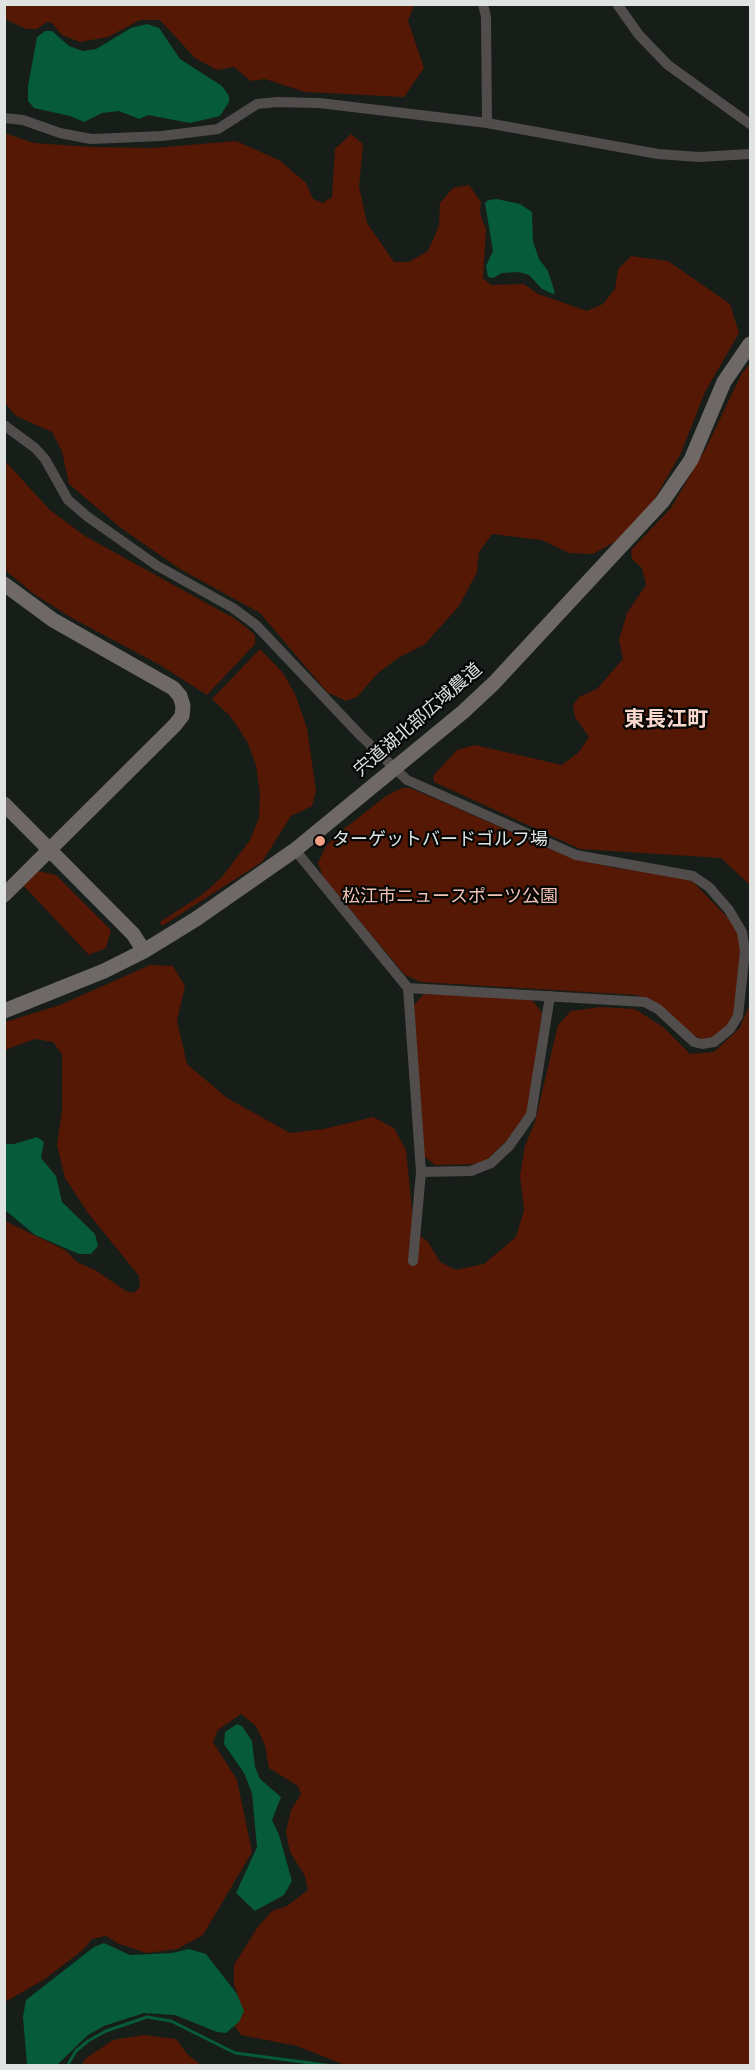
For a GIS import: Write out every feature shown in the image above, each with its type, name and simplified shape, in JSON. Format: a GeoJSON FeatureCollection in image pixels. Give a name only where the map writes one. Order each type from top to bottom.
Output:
{"type":"FeatureCollection","features":[{"type":"Feature","properties":{"kind":"street"},"geometry":{"type":"LineString","coordinates":[[483,4],[486,17],[487,123]]}},
{"type":"Feature","properties":{"kind":"street"},"geometry":{"type":"LineString","coordinates":[[617,4],[639,35],[668,65],[750,124]]}},
{"type":"Feature","properties":{"kind":"street"},"geometry":{"type":"LineString","coordinates":[[4,118],[23,120],[60,134],[92,139],[162,136],[218,129],[257,104],[319,103],[487,123],[658,154],[699,157],[750,154]]}},
{"type":"Feature","properties":{"kind":"street","name":"宍道湖北部広域農道"},"geometry":{"type":"LineString","coordinates":[[4,1011],[104,971],[144,951],[196,919],[295,850],[396,769],[494,683],[662,502],[691,460],[724,382],[750,344]]}},
{"type":"Feature","properties":{"kind":"street"},"geometry":{"type":"LineString","coordinates":[[4,425],[35,448],[45,459],[68,501],[88,517],[156,565],[233,608],[256,625],[361,736],[407,780],[576,855],[693,876],[709,887],[741,932],[745,951],[738,1016],[730,1029],[714,1042],[694,1042],[658,1009],[645,1002],[408,988]]}},
{"type":"Feature","properties":{"kind":"street"},"geometry":{"type":"LineString","coordinates":[[4,584],[52,620],[173,688],[180,696],[183,706],[179,721],[4,895]]}},
{"type":"Feature","properties":{"kind":"street"},"geometry":{"type":"LineString","coordinates":[[4,804],[133,934],[144,951]]}},
{"type":"Feature","properties":{"kind":"street"},"geometry":{"type":"LineString","coordinates":[[295,850],[408,988],[421,1172],[413,1261]]}},
{"type":"Feature","properties":{"kind":"street"},"geometry":{"type":"LineString","coordinates":[[421,1172],[471,1171],[491,1163],[509,1146],[531,1115],[550,996]]}},
{"type":"Feature","properties":{"kind":"green space"},"geometry":{"type":"Polygon","coordinates":[[[5,4],[414,5],[408,21],[424,68],[404,97],[305,92],[265,79],[251,81],[234,67],[217,70],[195,58],[160,20],[140,20],[108,37],[80,42],[62,35],[52,23],[47,22],[37,29],[26,29],[5,19],[5,4]]]}},
{"type":"Feature","properties":{"kind":"green space"},"geometry":{"type":"Polygon","coordinates":[[[4,133],[34,143],[92,147],[153,148],[236,141],[279,160],[306,183],[313,199],[323,203],[332,197],[335,149],[351,134],[363,144],[359,187],[367,223],[394,262],[409,262],[428,251],[439,226],[440,203],[453,188],[469,185],[481,202],[480,213],[486,230],[483,278],[491,285],[524,284],[538,294],[587,311],[603,304],[615,289],[618,269],[631,256],[668,261],[730,304],[739,333],[705,392],[681,453],[654,500],[620,539],[593,554],[569,553],[542,540],[492,534],[479,552],[477,572],[459,606],[425,644],[398,658],[378,673],[357,697],[346,701],[327,692],[260,613],[180,569],[121,528],[69,484],[62,451],[52,432],[16,416],[5,403],[4,133]]]}},
{"type":"Feature","properties":{"kind":"green space"},"geometry":{"type":"Polygon","coordinates":[[[750,364],[750,885],[721,858],[580,849],[434,782],[433,776],[457,750],[475,745],[562,765],[579,752],[589,737],[575,717],[573,705],[579,697],[597,689],[623,659],[619,640],[627,613],[646,585],[642,568],[632,559],[631,550],[671,508],[706,448],[742,373],[750,364]]]}},
{"type":"Feature","properties":{"kind":"green space"},"geometry":{"type":"Polygon","coordinates":[[[4,460],[50,510],[85,536],[237,620],[255,635],[255,644],[207,695],[160,665],[72,618],[34,594],[5,570],[4,460]]]}},
{"type":"Feature","properties":{"kind":"green space"},"geometry":{"type":"Polygon","coordinates":[[[260,649],[283,673],[295,694],[307,728],[316,791],[312,806],[291,816],[262,862],[162,926],[160,922],[203,894],[222,877],[250,840],[259,818],[260,794],[256,765],[247,741],[230,716],[212,699],[260,649]]]}},
{"type":"Feature","properties":{"kind":"green space","name":"松江市ニュースポーツ公園"},"geometry":{"type":"Polygon","coordinates":[[[402,788],[410,788],[571,858],[615,868],[679,877],[693,882],[733,923],[741,942],[735,1005],[731,1022],[716,1038],[702,1039],[692,1035],[652,1000],[636,995],[421,982],[405,975],[323,877],[318,863],[326,846],[340,832],[386,796],[402,788]]]}},
{"type":"Feature","properties":{"kind":"green space"},"geometry":{"type":"Polygon","coordinates":[[[38,871],[56,875],[111,930],[106,948],[89,955],[23,885],[38,871]]]}},
{"type":"Feature","properties":{"kind":"green space"},"geometry":{"type":"Polygon","coordinates":[[[150,965],[173,966],[185,986],[177,1021],[187,1064],[227,1098],[290,1133],[324,1129],[373,1117],[394,1128],[406,1150],[414,1230],[428,1242],[440,1262],[456,1270],[484,1264],[516,1237],[524,1210],[520,1176],[525,1146],[535,1122],[558,1025],[571,1011],[601,1007],[635,1009],[663,1027],[690,1054],[714,1052],[739,1029],[750,1004],[750,2065],[345,2065],[297,2046],[241,2035],[235,2026],[243,2012],[234,1984],[234,1965],[257,1928],[272,1911],[287,1906],[308,1890],[305,1876],[290,1852],[286,1832],[291,1810],[301,1794],[298,1786],[269,1768],[265,1745],[256,1726],[241,1714],[218,1730],[213,1742],[237,1780],[252,1852],[203,1935],[177,1949],[147,1953],[119,1944],[106,1936],[92,1939],[84,1949],[45,1979],[5,2002],[5,1221],[65,1250],[77,1262],[95,1270],[126,1291],[134,1293],[140,1287],[139,1276],[88,1213],[65,1178],[57,1145],[62,1111],[62,1054],[53,1042],[35,1039],[5,1050],[5,1022],[60,1005],[150,965]]]}},
{"type":"Feature","properties":{"kind":"green space"},"geometry":{"type":"Polygon","coordinates":[[[424,994],[521,998],[533,1001],[542,1013],[528,1111],[509,1138],[483,1164],[435,1165],[423,1155],[414,1005],[424,994]]]}},
{"type":"Feature","properties":{"kind":"green space"},"geometry":{"type":"Polygon","coordinates":[[[144,2035],[176,2039],[187,2054],[201,2065],[82,2065],[85,2059],[113,2040],[144,2035]]]}},
{"type":"Feature","properties":{"kind":"shaded area"},"geometry":{"type":"Polygon","coordinates":[[[147,24],[159,28],[180,59],[222,86],[229,96],[229,102],[220,116],[190,123],[148,115],[139,119],[119,111],[102,113],[84,122],[70,116],[34,108],[28,101],[28,86],[37,37],[45,31],[52,31],[69,46],[83,51],[96,49],[131,28],[147,24]]]}},
{"type":"Feature","properties":{"kind":"shaded area"},"geometry":{"type":"Polygon","coordinates":[[[497,199],[520,204],[532,212],[533,241],[539,259],[548,271],[555,293],[542,289],[529,275],[519,272],[488,277],[486,266],[493,251],[485,203],[488,200],[497,199]]]}},
{"type":"Feature","properties":{"kind":"shaded area"},"geometry":{"type":"Polygon","coordinates":[[[37,1137],[44,1142],[41,1158],[56,1176],[62,1202],[95,1234],[98,1246],[91,1254],[79,1254],[35,1235],[5,1210],[5,1144],[14,1144],[37,1137]]]}},
{"type":"Feature","properties":{"kind":"shaded area"},"geometry":{"type":"Polygon","coordinates":[[[237,1724],[242,1726],[252,1741],[255,1767],[260,1779],[281,1797],[272,1820],[279,1835],[292,1881],[284,1895],[255,1911],[236,1893],[257,1847],[252,1793],[244,1773],[224,1744],[225,1732],[237,1724]]]}},
{"type":"Feature","properties":{"kind":"shaded area"},"geometry":{"type":"Polygon","coordinates":[[[104,1943],[130,1955],[172,1953],[189,1949],[206,1954],[237,1994],[244,2011],[239,2022],[226,2033],[217,2032],[175,2015],[144,2013],[104,2026],[88,2035],[57,2065],[27,2065],[23,2017],[26,2000],[94,1947],[104,1943]]]}},
{"type":"Feature","properties":{"kind":"waterway"},"geometry":{"type":"LineString","coordinates":[[67,2066],[76,2051],[88,2041],[106,2031],[147,2017],[171,2021],[235,2053],[333,2066]]}},
{"type":"Feature","properties":{"kind":"place","name":"ターゲットバードゴルフ場"},"geometry":{"type":"Point","coordinates":[320,841]}},
{"type":"Feature","properties":{"kind":"district","name":"東長江町"},"geometry":{"type":"Point","coordinates":[666,721]}}]}
